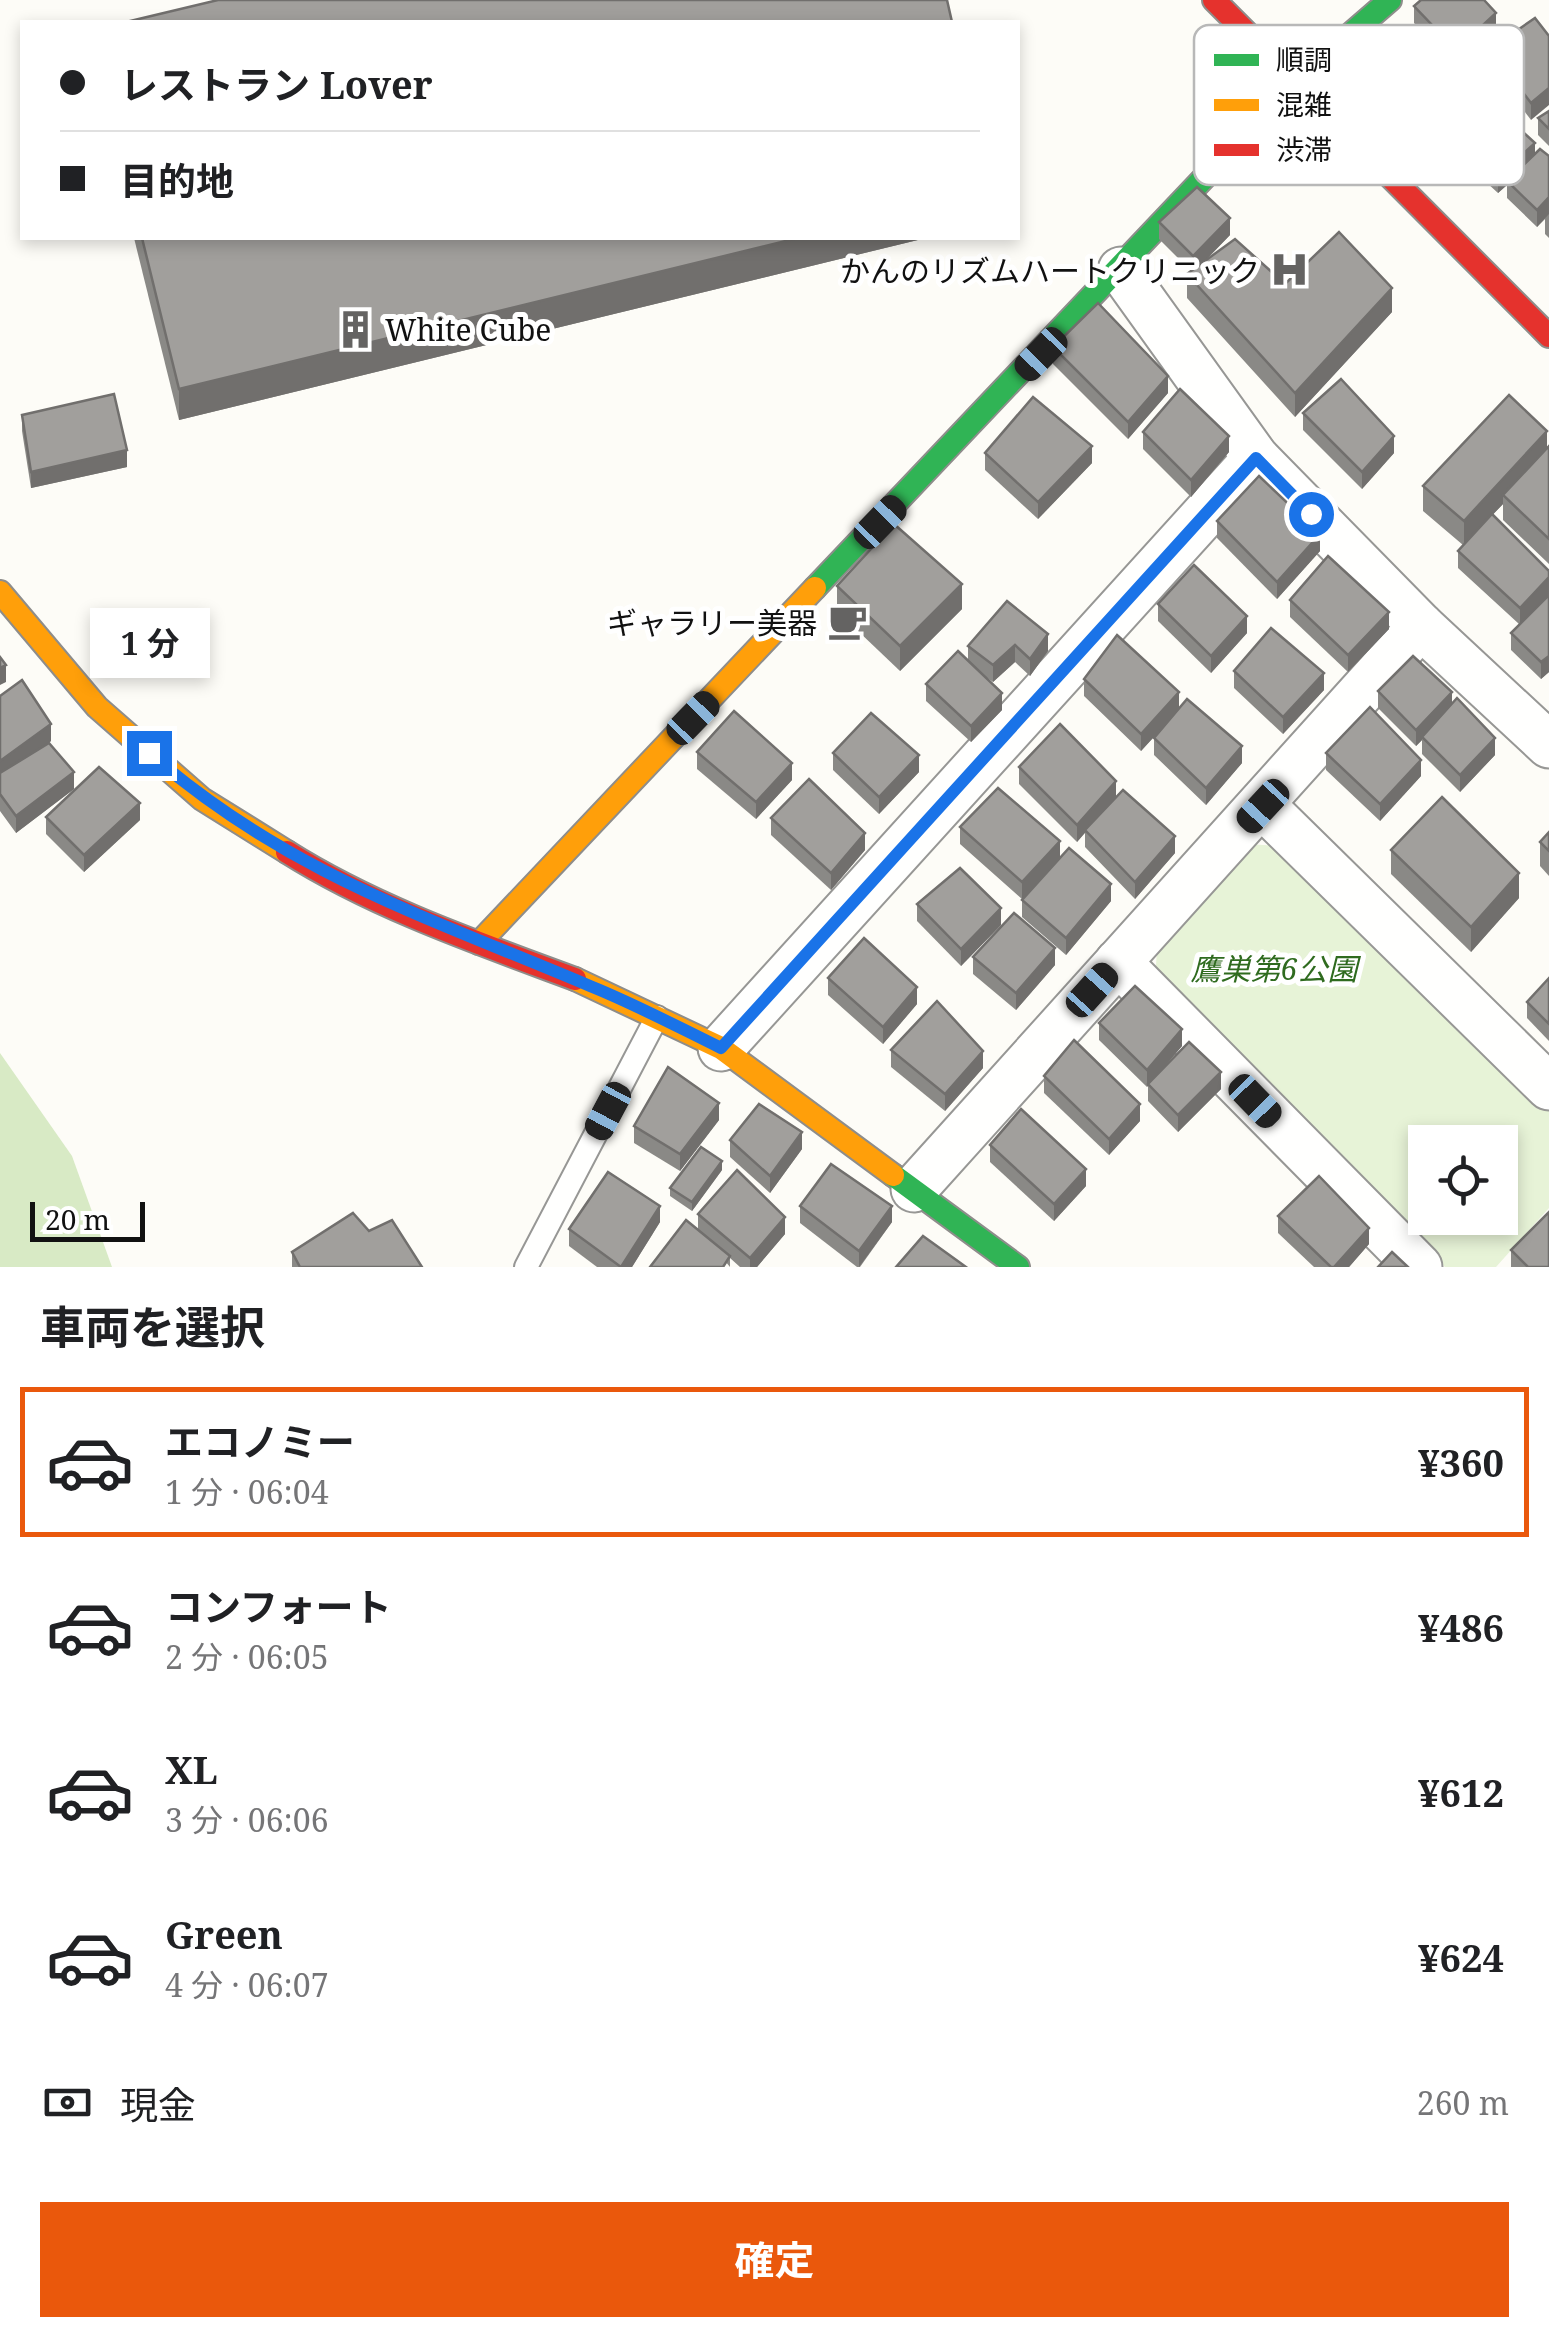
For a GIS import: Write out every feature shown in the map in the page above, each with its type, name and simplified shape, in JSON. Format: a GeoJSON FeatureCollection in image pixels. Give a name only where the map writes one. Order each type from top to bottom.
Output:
{"type":"FeatureCollection","features":[{"type":"Feature","properties":{"kind":"street"},"geometry":{"type":"LineString","coordinates":[[1214,0],[1238,25]]}},
{"type":"Feature","properties":{"kind":"street"},"geometry":{"type":"LineString","coordinates":[[1361,25],[1390,0]]}},
{"type":"Feature","properties":{"kind":"street"},"geometry":{"type":"LineString","coordinates":[[478,943],[1200,185]]}},
{"type":"Feature","properties":{"kind":"street"},"geometry":{"type":"LineString","coordinates":[[1397,185],[1549,336]]}},
{"type":"Feature","properties":{"kind":"street"},"geometry":{"type":"LineString","coordinates":[[1121,270],[1256,458],[1421,626],[1549,745]]}},
{"type":"Feature","properties":{"kind":"street"},"geometry":{"type":"LineString","coordinates":[[721,1048],[1256,458]]}},
{"type":"Feature","properties":{"kind":"street"},"geometry":{"type":"LineString","coordinates":[[0,592],[97,707],[202,799],[313,869],[478,943],[592,986],[721,1048],[1018,1267]]}},
{"type":"Feature","properties":{"kind":"street"},"geometry":{"type":"LineString","coordinates":[[914,1189],[1263,806],[1421,626]]}},
{"type":"Feature","properties":{"kind":"street"},"geometry":{"type":"LineString","coordinates":[[1263,806],[1549,1087]]}},
{"type":"Feature","properties":{"kind":"street"},"geometry":{"type":"LineString","coordinates":[[1118,962],[1419,1267]]}},
{"type":"Feature","properties":{"kind":"lane"},"geometry":{"type":"LineString","coordinates":[[526,1267],[657,1017]]}},
{"type":"Feature","properties":{"kind":"green space","name":"鷹巣第6公園"},"geometry":{"type":"Polygon","coordinates":[[[1246,844],[1283,846],[1549,1111],[1549,1208],[1496,1267],[1445,1267],[1413,1235],[1518,1235],[1518,1125],[1408,1125],[1408,1230],[1155,980],[1157,950],[1246,844]]]}},
{"type":"Feature","properties":{"kind":"green space"},"geometry":{"type":"Polygon","coordinates":[[[0,1053],[72,1156],[112,1267],[0,1267],[0,1053]]]}},
{"type":"Feature","properties":{"kind":"building"},"geometry":{"type":"Polygon","coordinates":[[[218,0],[947,0],[952,20],[134,20],[218,0]]]}},
{"type":"Feature","properties":{"kind":"building"},"geometry":{"type":"Polygon","coordinates":[[[1421,0],[1484,0],[1496,13],[1483,25],[1432,25],[1414,6],[1421,0]]]}},
{"type":"Feature","properties":{"kind":"building"},"geometry":{"type":"Polygon","coordinates":[[[1535,18],[1549,36],[1549,88],[1531,103],[1524,94],[1524,26],[1535,18]]]}},
{"type":"Feature","properties":{"kind":"building"},"geometry":{"type":"Polygon","coordinates":[[[1549,111],[1549,129],[1538,118],[1549,111]]]}},
{"type":"Feature","properties":{"kind":"building"},"geometry":{"type":"Polygon","coordinates":[[[1524,133],[1535,143],[1524,153],[1524,133]]]}},
{"type":"Feature","properties":{"kind":"building"},"geometry":{"type":"Polygon","coordinates":[[[1540,149],[1549,156],[1549,197],[1537,210],[1511,185],[1524,185],[1524,165],[1540,149]]]}},
{"type":"Feature","properties":{"kind":"building"},"geometry":{"type":"Polygon","coordinates":[[[1197,187],[1230,218],[1193,256],[1159,222],[1197,187]]]}},
{"type":"Feature","properties":{"kind":"building"},"geometry":{"type":"Polygon","coordinates":[[[1339,232],[1392,288],[1295,393],[1187,274],[1235,239],[1285,284],[1339,232]]]}},
{"type":"Feature","properties":{"kind":"building","name":"White Cube"},"geometry":{"type":"Polygon","coordinates":[[[142,240],[790,240],[179,389],[142,240]]]}},
{"type":"Feature","properties":{"kind":"building"},"geometry":{"type":"Polygon","coordinates":[[[1098,303],[1168,376],[1128,422],[1053,347],[1098,303]]]}},
{"type":"Feature","properties":{"kind":"building"},"geometry":{"type":"Polygon","coordinates":[[[1341,379],[1394,436],[1362,472],[1303,413],[1341,379]]]}},
{"type":"Feature","properties":{"kind":"building"},"geometry":{"type":"Polygon","coordinates":[[[1180,389],[1229,436],[1191,480],[1143,432],[1180,389]]]}},
{"type":"Feature","properties":{"kind":"building"},"geometry":{"type":"Polygon","coordinates":[[[114,394],[127,450],[31,472],[22,415],[114,394]]]}},
{"type":"Feature","properties":{"kind":"building"},"geometry":{"type":"Polygon","coordinates":[[[1509,395],[1547,431],[1464,521],[1423,486],[1509,395]]]}},
{"type":"Feature","properties":{"kind":"building"},"geometry":{"type":"Polygon","coordinates":[[[1033,397],[1092,446],[1038,502],[985,453],[1033,397]]]}},
{"type":"Feature","properties":{"kind":"building"},"geometry":{"type":"Polygon","coordinates":[[[1549,446],[1549,539],[1503,495],[1549,446]]]}},
{"type":"Feature","properties":{"kind":"building"},"geometry":{"type":"Polygon","coordinates":[[[1259,476],[1320,534],[1277,582],[1217,521],[1259,476]]]}},
{"type":"Feature","properties":{"kind":"building"},"geometry":{"type":"Polygon","coordinates":[[[1492,514],[1549,571],[1549,577],[1520,608],[1458,551],[1492,514]]]}},
{"type":"Feature","properties":{"kind":"building"},"geometry":{"type":"Polygon","coordinates":[[[894,524],[962,584],[900,646],[837,586],[894,524]]]}},
{"type":"Feature","properties":{"kind":"building"},"geometry":{"type":"Polygon","coordinates":[[[1328,556],[1389,612],[1348,655],[1290,600],[1328,556]]]}},
{"type":"Feature","properties":{"kind":"building"},"geometry":{"type":"Polygon","coordinates":[[[1194,565],[1247,616],[1211,656],[1158,604],[1194,565]]]}},
{"type":"Feature","properties":{"kind":"building"},"geometry":{"type":"Polygon","coordinates":[[[1549,595],[1549,656],[1541,662],[1511,633],[1549,595]]]}},
{"type":"Feature","properties":{"kind":"building"},"geometry":{"type":"Polygon","coordinates":[[[1007,601],[1048,634],[1030,659],[1015,645],[993,665],[968,646],[1007,601]]]}},
{"type":"Feature","properties":{"kind":"building"},"geometry":{"type":"Polygon","coordinates":[[[1271,628],[1324,673],[1283,717],[1234,671],[1271,628]]]}},
{"type":"Feature","properties":{"kind":"building"},"geometry":{"type":"Polygon","coordinates":[[[1117,635],[1179,692],[1141,734],[1084,679],[1117,635]]]}},
{"type":"Feature","properties":{"kind":"building"},"geometry":{"type":"Polygon","coordinates":[[[958,651],[1002,693],[971,726],[926,684],[958,651]]]}},
{"type":"Feature","properties":{"kind":"building"},"geometry":{"type":"Polygon","coordinates":[[[1413,656],[1452,692],[1416,730],[1378,691],[1413,656]]]}},
{"type":"Feature","properties":{"kind":"building"},"geometry":{"type":"Polygon","coordinates":[[[22,680],[51,724],[0,761],[0,696],[22,680]]]}},
{"type":"Feature","properties":{"kind":"building"},"geometry":{"type":"Polygon","coordinates":[[[1457,698],[1495,738],[1460,775],[1422,737],[1457,698]]]}},
{"type":"Feature","properties":{"kind":"building"},"geometry":{"type":"Polygon","coordinates":[[[1187,699],[1242,746],[1206,788],[1154,738],[1187,699]]]}},
{"type":"Feature","properties":{"kind":"building"},"geometry":{"type":"Polygon","coordinates":[[[1370,707],[1421,760],[1380,804],[1326,753],[1370,707]]]}},
{"type":"Feature","properties":{"kind":"building"},"geometry":{"type":"Polygon","coordinates":[[[734,711],[792,763],[756,802],[697,752],[734,711]]]}},
{"type":"Feature","properties":{"kind":"building"},"geometry":{"type":"Polygon","coordinates":[[[871,713],[919,755],[879,797],[833,753],[871,713]]]}},
{"type":"Feature","properties":{"kind":"building"},"geometry":{"type":"Polygon","coordinates":[[[1060,724],[1116,781],[1077,825],[1019,767],[1060,724]]]}},
{"type":"Feature","properties":{"kind":"building"},"geometry":{"type":"Polygon","coordinates":[[[49,743],[74,772],[16,816],[0,794],[0,773],[49,743]]]}},
{"type":"Feature","properties":{"kind":"building"},"geometry":{"type":"Polygon","coordinates":[[[99,767],[140,803],[84,855],[46,817],[99,767]]]}},
{"type":"Feature","properties":{"kind":"building"},"geometry":{"type":"Polygon","coordinates":[[[809,779],[865,833],[831,873],[771,818],[809,779]]]}},
{"type":"Feature","properties":{"kind":"building"},"geometry":{"type":"Polygon","coordinates":[[[998,788],[1060,841],[1022,882],[960,827],[998,788]]]}},
{"type":"Feature","properties":{"kind":"building"},"geometry":{"type":"Polygon","coordinates":[[[1123,790],[1175,836],[1135,882],[1085,830],[1123,790]]]}},
{"type":"Feature","properties":{"kind":"building"},"geometry":{"type":"Polygon","coordinates":[[[1442,797],[1519,873],[1471,927],[1391,850],[1442,797]]]}},
{"type":"Feature","properties":{"kind":"building"},"geometry":{"type":"Polygon","coordinates":[[[1549,832],[1549,851],[1540,842],[1549,832]]]}},
{"type":"Feature","properties":{"kind":"building"},"geometry":{"type":"Polygon","coordinates":[[[1069,848],[1111,884],[1066,938],[1022,900],[1069,848]]]}},
{"type":"Feature","properties":{"kind":"building"},"geometry":{"type":"Polygon","coordinates":[[[960,868],[1001,908],[961,949],[917,904],[960,868]]]}},
{"type":"Feature","properties":{"kind":"building"},"geometry":{"type":"Polygon","coordinates":[[[1014,913],[1055,948],[1016,993],[973,957],[1014,913]]]}},
{"type":"Feature","properties":{"kind":"building"},"geometry":{"type":"Polygon","coordinates":[[[864,938],[917,987],[883,1027],[828,978],[864,938]]]}},
{"type":"Feature","properties":{"kind":"building"},"geometry":{"type":"Polygon","coordinates":[[[1549,978],[1549,1024],[1527,1002],[1549,978]]]}},
{"type":"Feature","properties":{"kind":"building"},"geometry":{"type":"Polygon","coordinates":[[[1135,986],[1182,1029],[1147,1070],[1099,1023],[1135,986]]]}},
{"type":"Feature","properties":{"kind":"building"},"geometry":{"type":"Polygon","coordinates":[[[937,1001],[983,1051],[945,1094],[891,1050],[937,1001]]]}},
{"type":"Feature","properties":{"kind":"building"},"geometry":{"type":"Polygon","coordinates":[[[1074,1040],[1140,1104],[1109,1139],[1044,1076],[1074,1040]]]}},
{"type":"Feature","properties":{"kind":"building"},"geometry":{"type":"Polygon","coordinates":[[[1189,1042],[1221,1072],[1178,1115],[1148,1084],[1189,1042]]]}},
{"type":"Feature","properties":{"kind":"building"},"geometry":{"type":"Polygon","coordinates":[[[668,1067],[719,1103],[680,1154],[634,1126],[668,1067]]]}},
{"type":"Feature","properties":{"kind":"building"},"geometry":{"type":"Polygon","coordinates":[[[759,1104],[802,1132],[770,1176],[730,1140],[759,1104]]]}},
{"type":"Feature","properties":{"kind":"building"},"geometry":{"type":"Polygon","coordinates":[[[1021,1109],[1086,1169],[1054,1204],[990,1145],[1021,1109]]]}},
{"type":"Feature","properties":{"kind":"building"},"geometry":{"type":"Polygon","coordinates":[[[701,1147],[722,1161],[692,1202],[670,1188],[701,1147]]]}},
{"type":"Feature","properties":{"kind":"building"},"geometry":{"type":"Polygon","coordinates":[[[831,1164],[892,1206],[859,1251],[800,1206],[831,1164]]]}},
{"type":"Feature","properties":{"kind":"building"},"geometry":{"type":"Polygon","coordinates":[[[737,1170],[785,1217],[750,1258],[698,1214],[737,1170]]]}},
{"type":"Feature","properties":{"kind":"building"},"geometry":{"type":"Polygon","coordinates":[[[608,1172],[660,1206],[621,1267],[569,1229],[608,1172]]]}},
{"type":"Feature","properties":{"kind":"building"},"geometry":{"type":"Polygon","coordinates":[[[1319,1176],[1369,1228],[1334,1267],[1278,1216],[1319,1176]]]}},
{"type":"Feature","properties":{"kind":"building"},"geometry":{"type":"Polygon","coordinates":[[[1549,1212],[1549,1267],[1528,1267],[1511,1250],[1549,1212]]]}},
{"type":"Feature","properties":{"kind":"building"},"geometry":{"type":"Polygon","coordinates":[[[353,1213],[369,1231],[392,1220],[422,1267],[300,1267],[292,1252],[353,1213]]]}},
{"type":"Feature","properties":{"kind":"building"},"geometry":{"type":"Polygon","coordinates":[[[686,1220],[730,1256],[723,1267],[650,1267],[686,1220]]]}},
{"type":"Feature","properties":{"kind":"building"},"geometry":{"type":"Polygon","coordinates":[[[923,1236],[966,1267],[896,1267],[923,1236]]]}},
{"type":"Feature","properties":{"kind":"building"},"geometry":{"type":"Polygon","coordinates":[[[1392,1252],[1408,1267],[1378,1267],[1392,1252]]]}},
{"type":"Feature","properties":{"kind":"traffic: fast"},"geometry":{"type":"LineString","coordinates":[[1361,25],[1390,0]]}},
{"type":"Feature","properties":{"kind":"traffic: fast"},"geometry":{"type":"LineString","coordinates":[[815,588],[1197,185]]}},
{"type":"Feature","properties":{"kind":"traffic: fast"},"geometry":{"type":"LineString","coordinates":[[893,1175],[1018,1267]]}},
{"type":"Feature","properties":{"kind":"traffic: slow"},"geometry":{"type":"LineString","coordinates":[[479,943],[815,588]]}},
{"type":"Feature","properties":{"kind":"traffic: slow"},"geometry":{"type":"LineString","coordinates":[[0,592],[97,707],[202,799],[287,852]]}},
{"type":"Feature","properties":{"kind":"traffic: slow"},"geometry":{"type":"LineString","coordinates":[[575,979],[721,1048],[893,1175]]}},
{"type":"Feature","properties":{"kind":"traffic: jam"},"geometry":{"type":"LineString","coordinates":[[1214,0],[1239,25]]}},
{"type":"Feature","properties":{"kind":"traffic: jam"},"geometry":{"type":"LineString","coordinates":[[1398,185],[1549,336]]}},
{"type":"Feature","properties":{"kind":"traffic: jam"},"geometry":{"type":"LineString","coordinates":[[287,852],[391,907],[575,979]]}},
{"type":"Feature","properties":{"kind":"place","name":"かんのリズムハートクリニック"},"geometry":{"type":"Point","coordinates":[1290,270]}},
{"type":"Feature","properties":{"kind":"place","name":"White Cube"},"geometry":{"type":"Point","coordinates":[355,329]}},
{"type":"Feature","properties":{"kind":"place","name":"ギャラリー美器"},"geometry":{"type":"Point","coordinates":[847,622]}},
{"type":"Feature","properties":{"kind":"route"},"geometry":{"type":"LineString","coordinates":[[149,753],[202,799],[313,869],[478,943],[592,986],[721,1048],[1256,458],[1311,514]]}}]}
